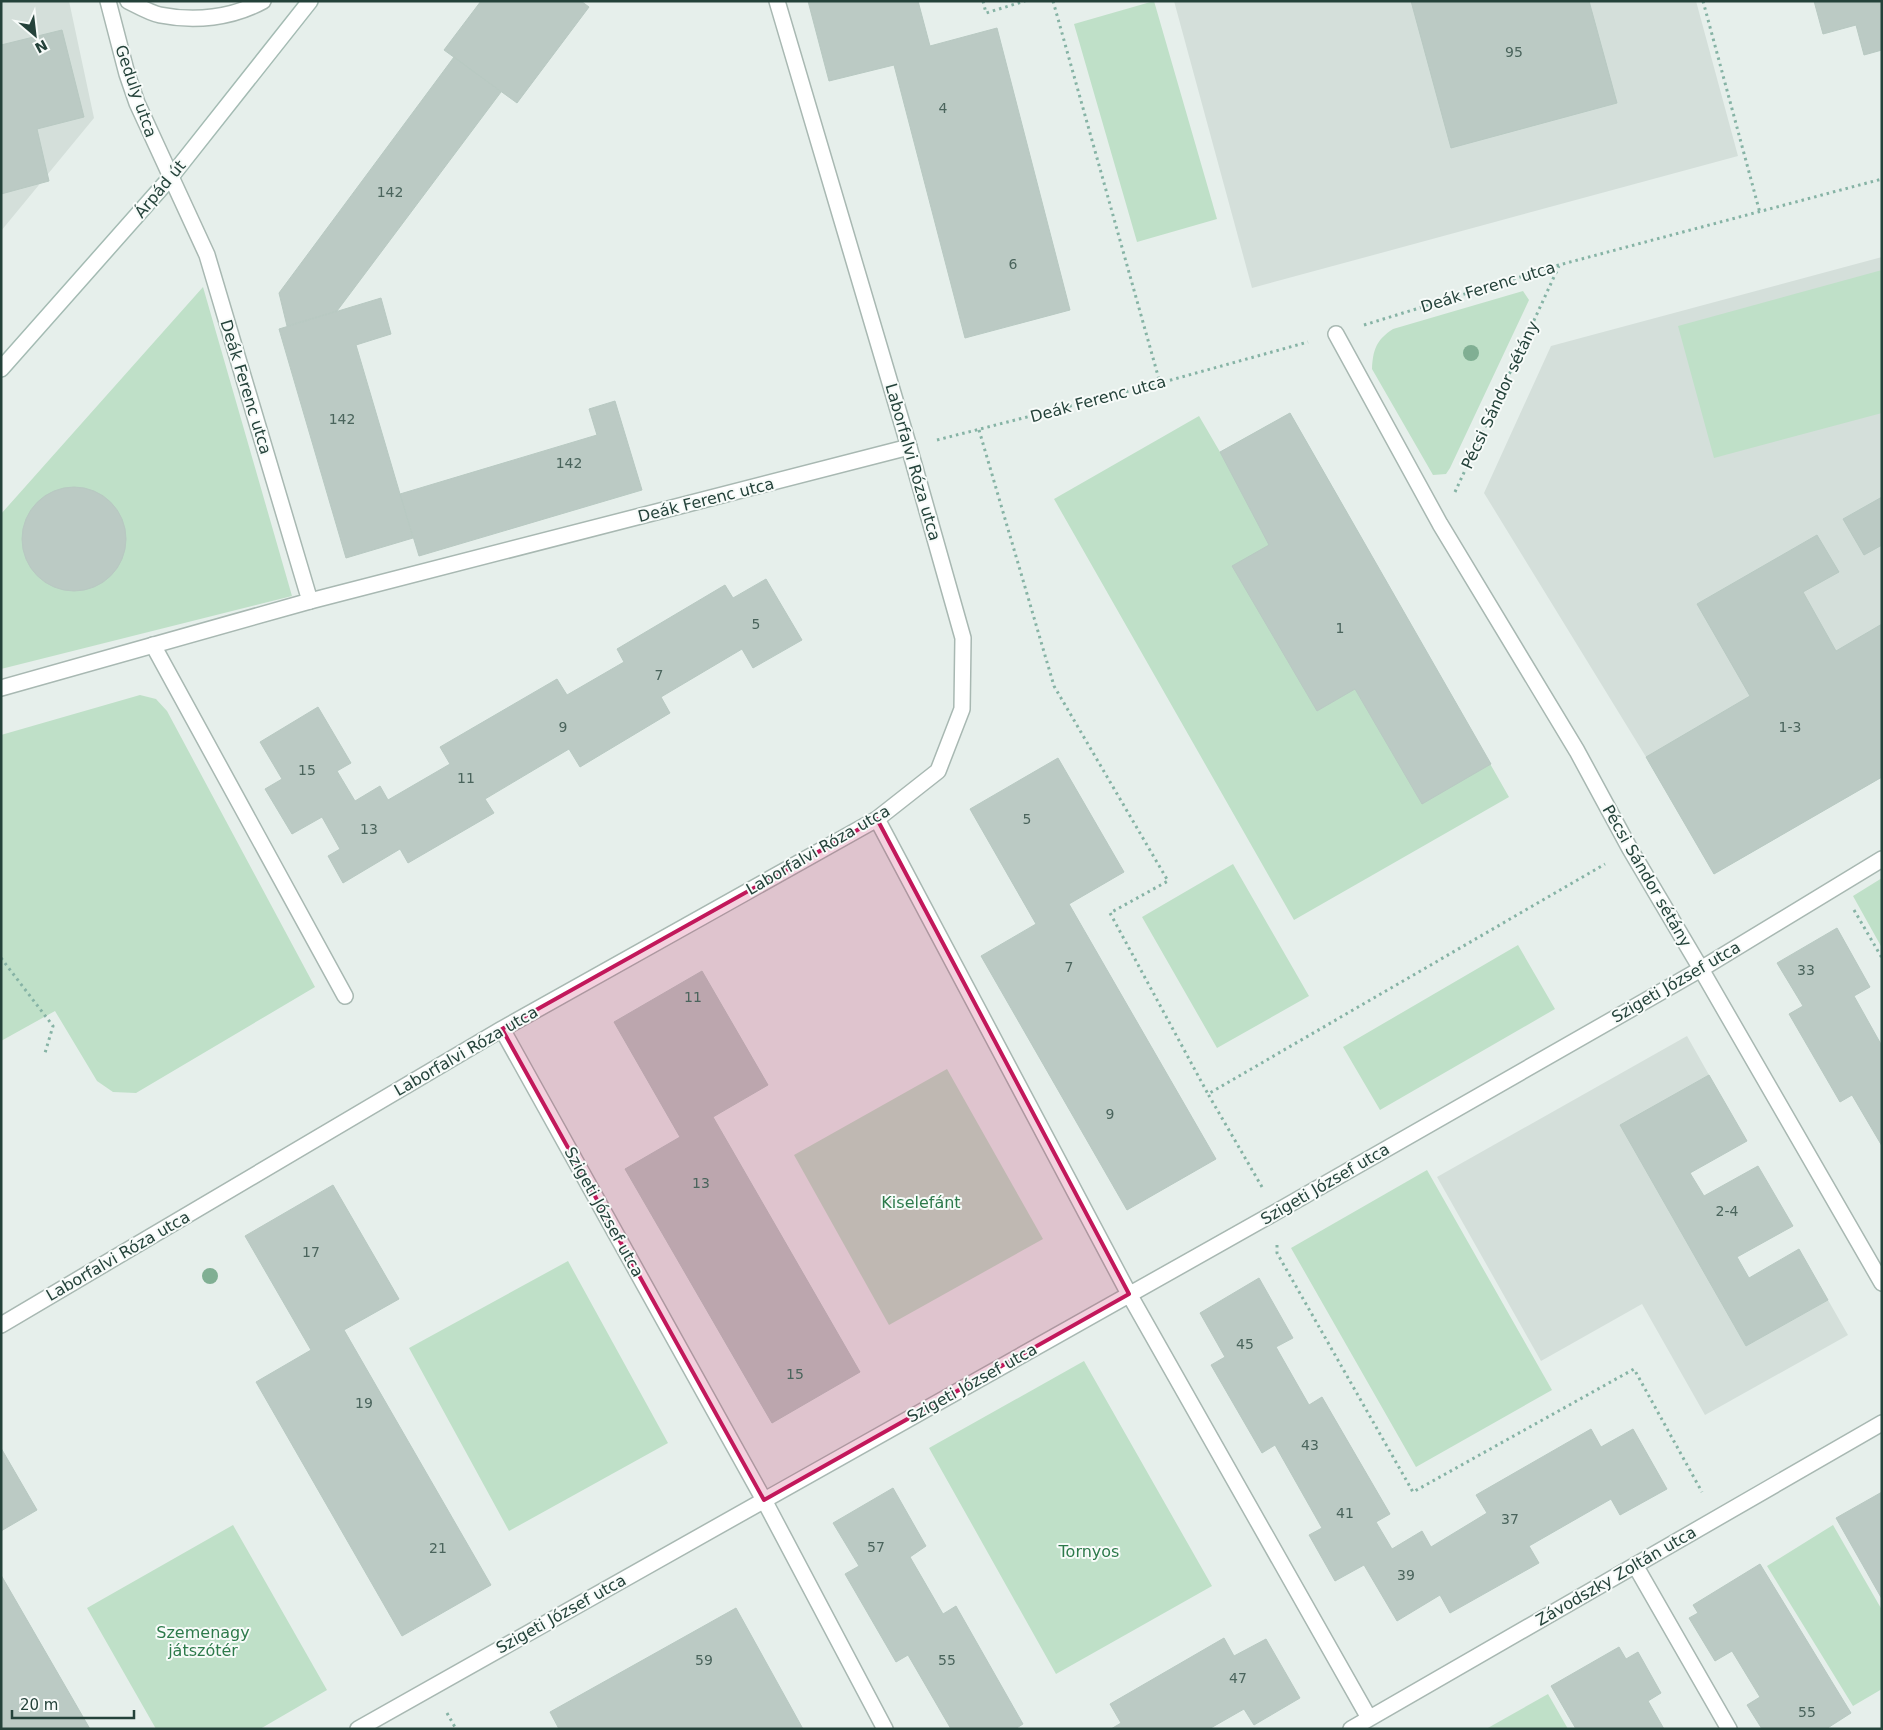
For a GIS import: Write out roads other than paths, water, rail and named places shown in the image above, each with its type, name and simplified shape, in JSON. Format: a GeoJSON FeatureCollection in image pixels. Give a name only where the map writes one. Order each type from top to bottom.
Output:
{"type":"FeatureCollection","features":[{"type":"Feature","properties":{"kind":"street","name":"Geduly utca"},"geometry":{"type":"LineString","coordinates":[[108,1],[127,74],[137,103],[170,178]]}},
{"type":"Feature","properties":{"kind":"street"},"geometry":{"type":"LineString","coordinates":[[128,1],[159,15],[206,19],[251,8],[263,1]]}},
{"type":"Feature","properties":{"kind":"street","name":"Árpád út"},"geometry":{"type":"LineString","coordinates":[[1,369],[170,178],[310,1]]}},
{"type":"Feature","properties":{"kind":"street","name":"Laborfalvi Róza utca"},"geometry":{"type":"LineString","coordinates":[[1,1325],[502,1028],[877,819],[938,771],[962,709],[963,638],[909,447],[777,1]]}},
{"type":"Feature","properties":{"kind":"street","name":"Deák Ferenc utca"},"geometry":{"type":"LineString","coordinates":[[170,178],[207,255],[310,601]]}},
{"type":"Feature","properties":{"kind":"street","name":"Pécsi Sándor sétány"},"geometry":{"type":"LineString","coordinates":[[1336,334],[1440,524],[1577,751],[1630,849],[1882,1283]]}},
{"type":"Feature","properties":{"kind":"street","name":"Deák Ferenc utca"},"geometry":{"type":"LineString","coordinates":[[1,688],[310,601],[909,447]]}},
{"type":"Feature","properties":{"kind":"street"},"geometry":{"type":"LineString","coordinates":[[153,646],[345,996]]}},
{"type":"Feature","properties":{"kind":"street"},"geometry":{"type":"LineString","coordinates":[[877,819],[1129,1294],[1369,1718]]}},
{"type":"Feature","properties":{"kind":"street","name":"Szigeti József utca"},"geometry":{"type":"LineString","coordinates":[[358,1729],[1276,1212],[1701,969],[1882,860]]}},
{"type":"Feature","properties":{"kind":"street","name":"Szigeti József utca"},"geometry":{"type":"LineString","coordinates":[[502,1028],[764,1500]]}},
{"type":"Feature","properties":{"kind":"street","name":"Závodszky Zoltán utca"},"geometry":{"type":"LineString","coordinates":[[1351,1729],[1882,1424]]}},
{"type":"Feature","properties":{"kind":"street"},"geometry":{"type":"LineString","coordinates":[[764,1500],[885,1729]]}},
{"type":"Feature","properties":{"kind":"street"},"geometry":{"type":"LineString","coordinates":[[1635,1565],[1729,1729]]}},
{"type":"Feature","properties":{"kind":"park label","name":"Kiselefánt"},"geometry":{"type":"Point","coordinates":[921,1202]}},
{"type":"Feature","properties":{"kind":"park label","name":"Tornyos"},"geometry":{"type":"Point","coordinates":[1089,1551]}},
{"type":"Feature","properties":{"kind":"park label","name":"Szemenagy játszótér"},"geometry":{"type":"Point","coordinates":[203,1641]}}]}
